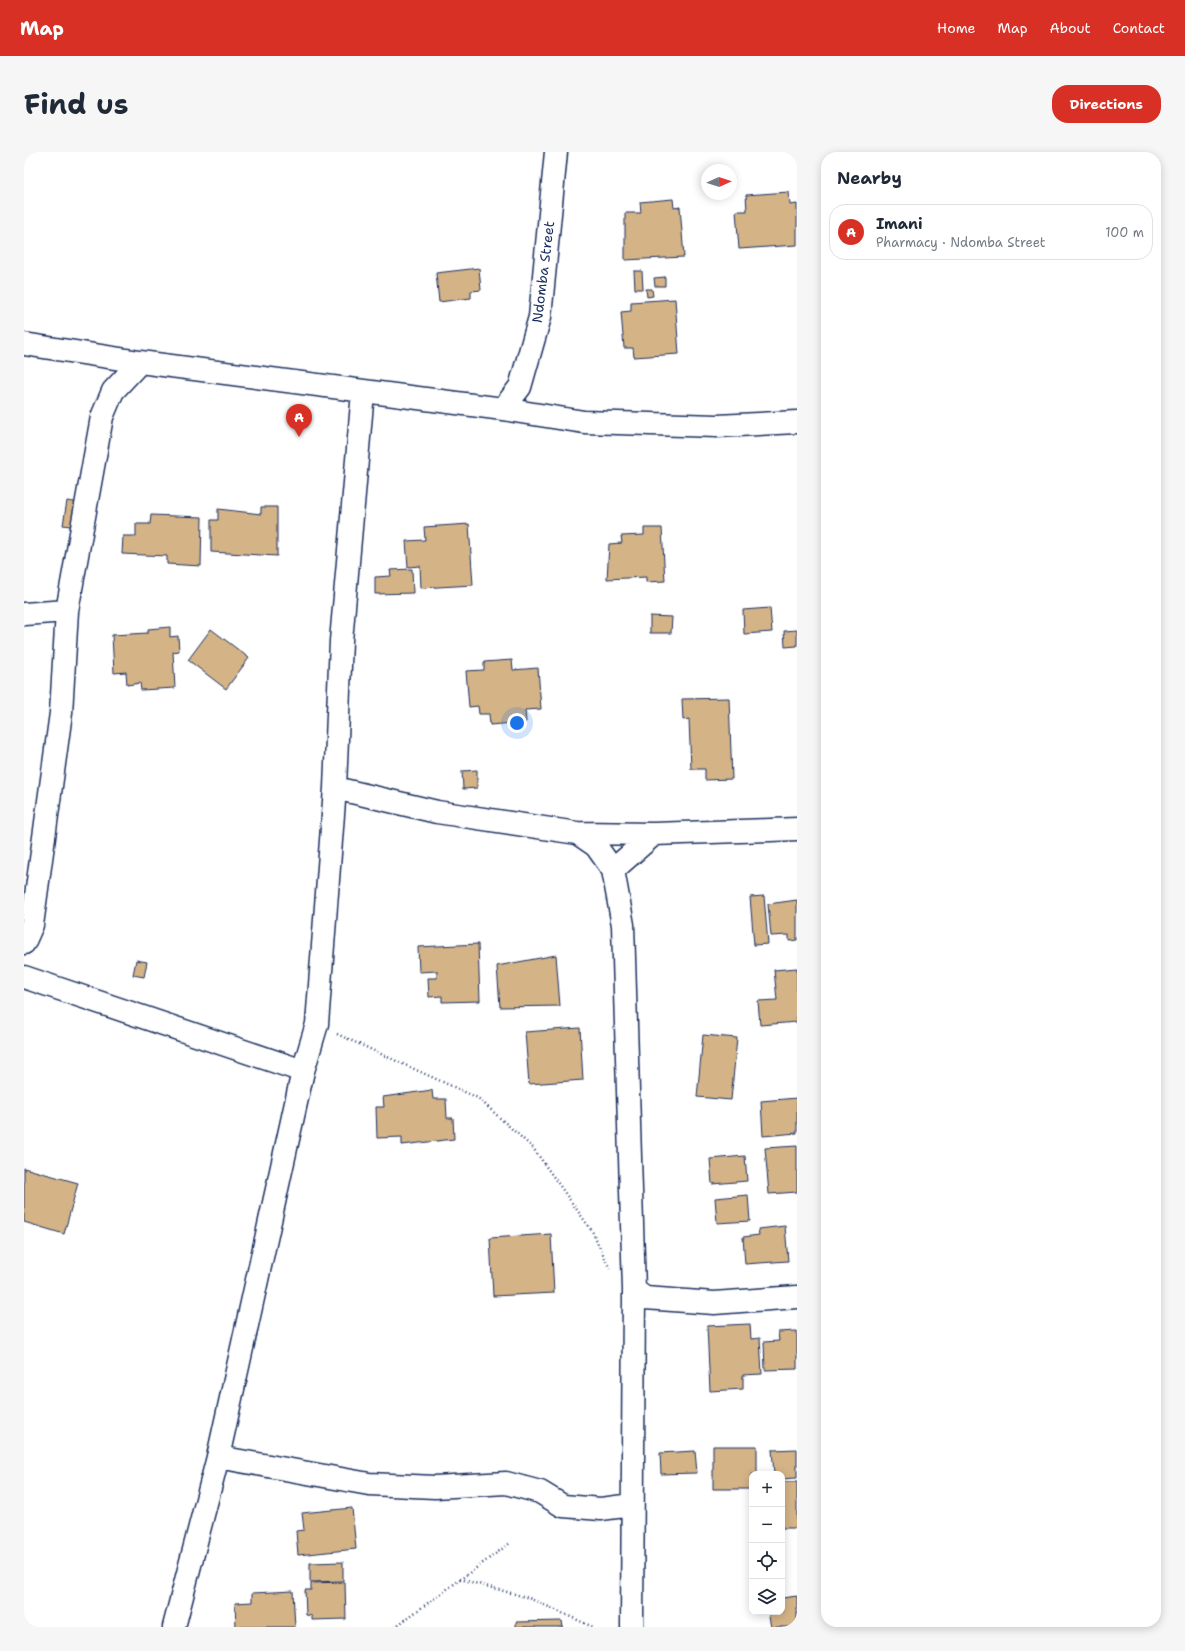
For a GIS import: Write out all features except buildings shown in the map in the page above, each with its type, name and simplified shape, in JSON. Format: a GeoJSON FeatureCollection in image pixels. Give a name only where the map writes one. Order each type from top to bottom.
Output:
{"type":"FeatureCollection","features":[{"type":"Feature","properties":{"kind":"street","name":"Ndomba Street"},"geometry":{"type":"LineString","coordinates":[[503,409],[520,387],[540,317],[556,152]]}},
{"type":"Feature","properties":{"kind":"street"},"geometry":{"type":"LineString","coordinates":[[24,344],[140,362],[362,392],[503,409],[584,422],[717,426],[797,422]]}},
{"type":"Feature","properties":{"kind":"street"},"geometry":{"type":"LineString","coordinates":[[24,943],[32,925],[60,721],[67,611],[102,417],[113,391],[140,362]]}},
{"type":"Feature","properties":{"kind":"street"},"geometry":{"type":"LineString","coordinates":[[174,1627],[218,1457],[303,1071],[317,1024],[336,788],[341,641],[362,392]]}},
{"type":"Feature","properties":{"kind":"street"},"geometry":{"type":"LineString","coordinates":[[24,614],[67,611]]}},
{"type":"Feature","properties":{"kind":"street"},"geometry":{"type":"LineString","coordinates":[[336,788],[437,812],[577,833],[654,834],[797,829]]}},
{"type":"Feature","properties":{"kind":"street"},"geometry":{"type":"LineString","coordinates":[[577,833],[596,846],[613,870],[623,925],[634,1289],[632,1627]]}},
{"type":"Feature","properties":{"kind":"street"},"geometry":{"type":"LineString","coordinates":[[613,870],[654,834]]}},
{"type":"Feature","properties":{"kind":"street"},"geometry":{"type":"LineString","coordinates":[[24,976],[303,1071]]}},
{"type":"Feature","properties":{"kind":"street"},"geometry":{"type":"LineString","coordinates":[[634,1289],[645,1298],[714,1303],[797,1297]]}},
{"type":"Feature","properties":{"kind":"street"},"geometry":{"type":"LineString","coordinates":[[218,1457],[368,1484],[435,1487],[506,1483],[540,1492],[563,1506],[601,1509],[632,1505]]}},
{"type":"Feature","properties":{"kind":"path"},"geometry":{"type":"LineString","coordinates":[[317,1024],[478,1098],[533,1148],[592,1231],[608,1267],[634,1289]]}},
{"type":"Feature","properties":{"kind":"path"},"geometry":{"type":"LineString","coordinates":[[395,1627],[509,1544]]}},
{"type":"Feature","properties":{"kind":"path"},"geometry":{"type":"LineString","coordinates":[[460,1579],[529,1598],[593,1627]]}},
{"type":"Feature","properties":{"kind":"place","name":"Imani"},"geometry":{"type":"Point","coordinates":[299,437]}}]}
